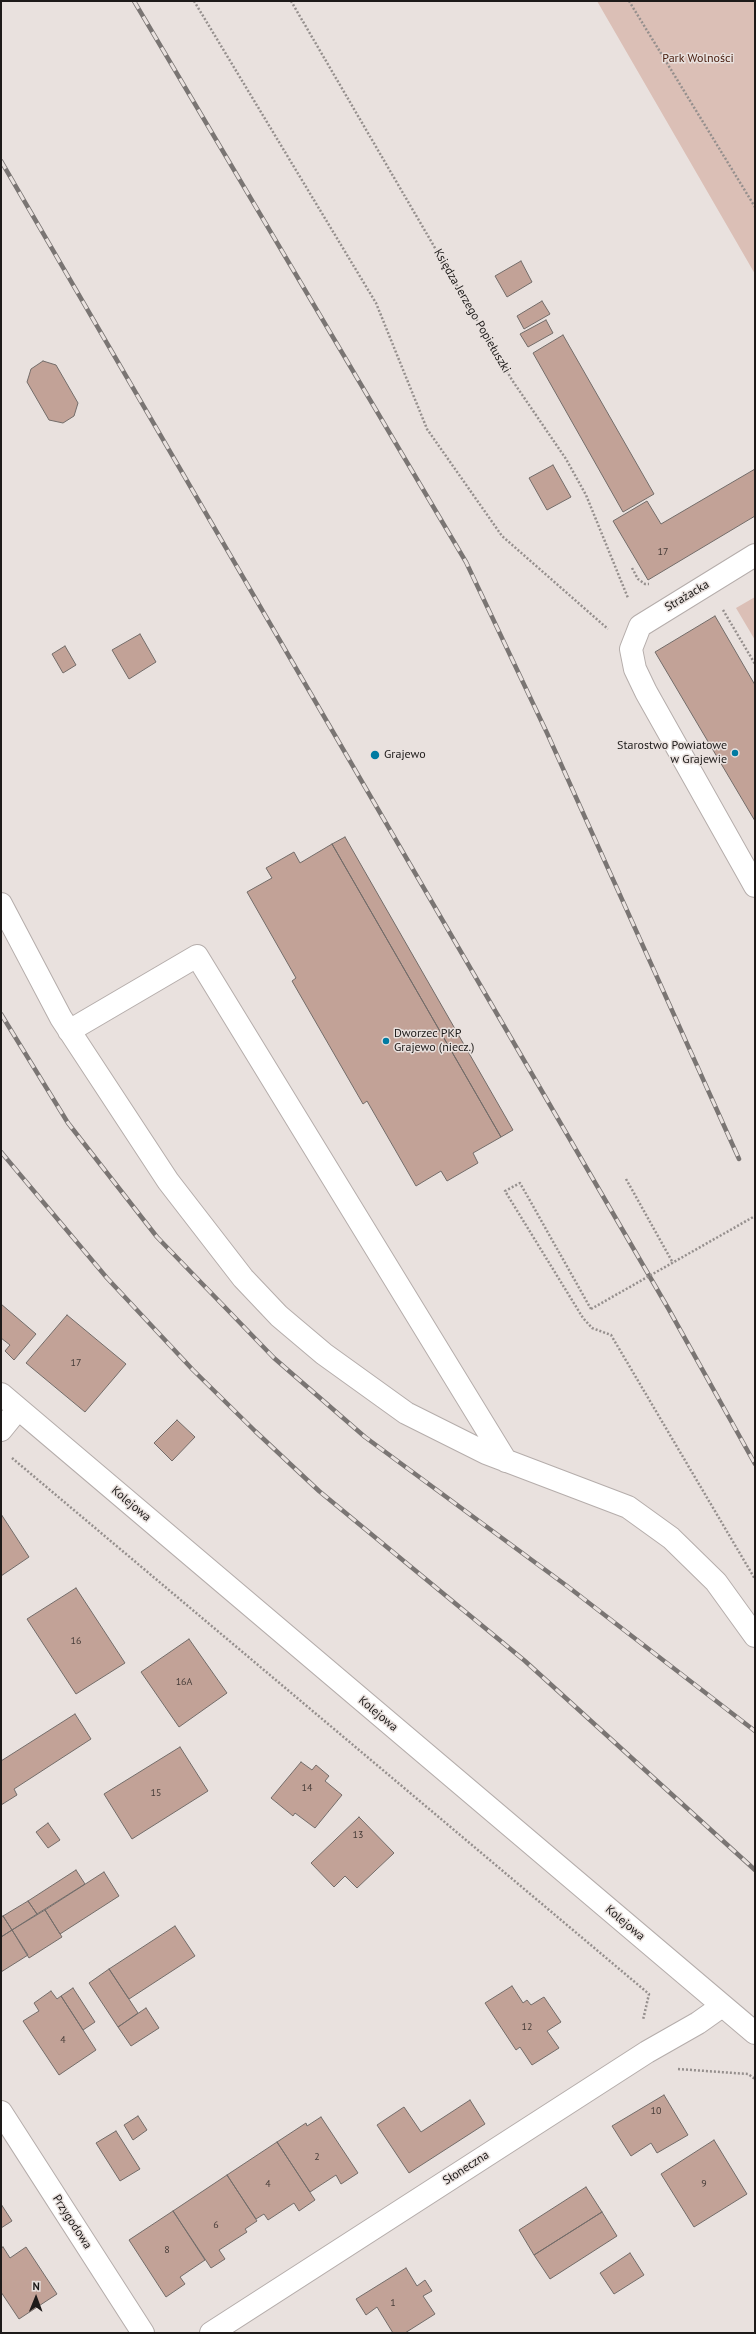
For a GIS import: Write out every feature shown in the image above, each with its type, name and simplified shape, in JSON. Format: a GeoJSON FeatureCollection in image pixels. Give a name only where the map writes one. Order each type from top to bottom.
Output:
{"type":"FeatureCollection","features":[{"type":"Feature","properties":{"kind":"street","name":"Strażacka"},"geometry":{"type":"LineString","coordinates":[[640,626],[666,608],[755,555]]}},
{"type":"Feature","properties":{"kind":"street"},"geometry":{"type":"LineString","coordinates":[[640,626],[631,649],[635,669],[646,692],[755,886]]}},
{"type":"Feature","properties":{"kind":"street"},"geometry":{"type":"LineString","coordinates":[[1,904],[69,1031],[168,1181],[243,1278],[279,1316],[324,1354],[406,1413],[506,1461],[628,1507],[671,1538],[716,1582],[755,1636]]}},
{"type":"Feature","properties":{"kind":"street"},"geometry":{"type":"LineString","coordinates":[[69,1031],[197,956],[506,1461]]}},
{"type":"Feature","properties":{"kind":"street","name":"Kolejowa"},"geometry":{"type":"LineString","coordinates":[[1,1394],[755,2033]]}},
{"type":"Feature","properties":{"kind":"street"},"geometry":{"type":"LineString","coordinates":[[1,1430],[18,1409]]}},
{"type":"Feature","properties":{"kind":"street","name":"Słoneczna"},"geometry":{"type":"LineString","coordinates":[[211,2333],[647,2052],[698,2023],[722,2006]]}},
{"type":"Feature","properties":{"kind":"street","name":"Przygodowa"},"geometry":{"type":"LineString","coordinates":[[1,2112],[143,2333]]}},
{"type":"Feature","properties":{"kind":"path"},"geometry":{"type":"LineString","coordinates":[[194,1],[376,303],[428,429],[502,536],[631,649]]}},
{"type":"Feature","properties":{"kind":"path","name":"Księdza Jerzego Popiełuszki"},"geometry":{"type":"LineString","coordinates":[[291,1],[512,380],[566,459],[586,495],[613,565],[640,626]]}},
{"type":"Feature","properties":{"kind":"path"},"geometry":{"type":"LineString","coordinates":[[629,1],[755,207]]}},
{"type":"Feature","properties":{"kind":"path"},"geometry":{"type":"LineString","coordinates":[[720,604],[755,664]]}},
{"type":"Feature","properties":{"kind":"path"},"geometry":{"type":"LineString","coordinates":[[626,1179],[673,1263]]}},
{"type":"Feature","properties":{"kind":"path"},"geometry":{"type":"LineString","coordinates":[[755,1216],[591,1309],[520,1183],[506,1191],[583,1318],[592,1328],[611,1335],[755,1579]]}},
{"type":"Feature","properties":{"kind":"path"},"geometry":{"type":"LineString","coordinates":[[7,1454],[649,1994],[643,2021],[639,2026]]}},
{"type":"Feature","properties":{"kind":"path"},"geometry":{"type":"LineString","coordinates":[[672,2069],[748,2074],[755,2079]]}},
{"type":"Feature","properties":{"kind":"green space","name":"Park Wolności"},"geometry":{"type":"Polygon","coordinates":[[[597,1],[755,1],[755,274],[597,1]]]}},
{"type":"Feature","properties":{"kind":"green space"},"geometry":{"type":"Polygon","coordinates":[[[755,597],[755,640],[736,608],[755,597]]]}},
{"type":"Feature","properties":{"kind":"building"},"geometry":{"type":"Polygon","coordinates":[[[521,261],[532,282],[507,297],[495,276],[521,261]]]}},
{"type":"Feature","properties":{"kind":"building"},"geometry":{"type":"Polygon","coordinates":[[[542,301],[550,314],[524,329],[517,316],[542,301]]]}},
{"type":"Feature","properties":{"kind":"building"},"geometry":{"type":"Polygon","coordinates":[[[546,320],[553,333],[528,347],[520,334],[546,320]]]}},
{"type":"Feature","properties":{"kind":"building"},"geometry":{"type":"Polygon","coordinates":[[[563,335],[654,494],[623,512],[533,353],[563,335]]]}},
{"type":"Feature","properties":{"kind":"building"},"geometry":{"type":"Polygon","coordinates":[[[43,361],[56,365],[78,403],[74,416],[63,423],[49,420],[27,382],[31,369],[43,361]]]}},
{"type":"Feature","properties":{"kind":"building"},"geometry":{"type":"Polygon","coordinates":[[[553,465],[571,497],[547,510],[529,478],[553,465]]]}},
{"type":"Feature","properties":{"kind":"building"},"geometry":{"type":"Polygon","coordinates":[[[755,469],[755,516],[648,580],[613,521],[647,501],[661,524],[755,469]]]}},
{"type":"Feature","properties":{"kind":"building","name":"Starostwo Powiatowe w Grajewie"},"geometry":{"type":"Polygon","coordinates":[[[715,616],[755,685],[755,821],[655,652],[715,616]]]}},
{"type":"Feature","properties":{"kind":"building"},"geometry":{"type":"Polygon","coordinates":[[[140,634],[156,662],[129,679],[112,650],[140,634]]]}},
{"type":"Feature","properties":{"kind":"building"},"geometry":{"type":"Polygon","coordinates":[[[65,646],[76,665],[63,673],[52,654],[65,646]]]}},
{"type":"Feature","properties":{"kind":"building"},"geometry":{"type":"Polygon","coordinates":[[[345,837],[513,1130],[501,1137],[332,844],[345,837]]]}},
{"type":"Feature","properties":{"kind":"building","name":"Dworzec PKP Grajewo (niecz.)"},"geometry":{"type":"Polygon","coordinates":[[[332,844],[501,1137],[473,1153],[478,1163],[447,1181],[441,1171],[416,1186],[367,1101],[363,1104],[292,981],[296,978],[247,892],[272,878],[266,868],[294,852],[300,863],[332,844]]]}},
{"type":"Feature","properties":{"kind":"building"},"geometry":{"type":"Polygon","coordinates":[[[1,1304],[36,1334],[14,1360],[5,1351],[10,1345],[1,1338],[1,1304]]]}},
{"type":"Feature","properties":{"kind":"building"},"geometry":{"type":"Polygon","coordinates":[[[67,1315],[126,1364],[85,1412],[26,1363],[67,1315]]]}},
{"type":"Feature","properties":{"kind":"building"},"geometry":{"type":"Polygon","coordinates":[[[177,1420],[195,1437],[172,1461],[154,1443],[177,1420]]]}},
{"type":"Feature","properties":{"kind":"building"},"geometry":{"type":"Polygon","coordinates":[[[1,1514],[29,1557],[1,1576],[1,1514]]]}},
{"type":"Feature","properties":{"kind":"building"},"geometry":{"type":"Polygon","coordinates":[[[76,1588],[125,1663],[76,1694],[27,1619],[76,1588]]]}},
{"type":"Feature","properties":{"kind":"building"},"geometry":{"type":"Polygon","coordinates":[[[189,1639],[227,1693],[179,1727],[141,1672],[189,1639]]]}},
{"type":"Feature","properties":{"kind":"building"},"geometry":{"type":"Polygon","coordinates":[[[75,1714],[91,1739],[14,1789],[17,1795],[1,1805],[1,1761],[75,1714]]]}},
{"type":"Feature","properties":{"kind":"building"},"geometry":{"type":"Polygon","coordinates":[[[180,1747],[208,1791],[132,1839],[104,1794],[180,1747]]]}},
{"type":"Feature","properties":{"kind":"building"},"geometry":{"type":"Polygon","coordinates":[[[301,1762],[312,1770],[316,1765],[329,1776],[325,1781],[342,1795],[315,1828],[295,1813],[293,1816],[271,1798],[301,1762]]]}},
{"type":"Feature","properties":{"kind":"building"},"geometry":{"type":"Polygon","coordinates":[[[359,1817],[394,1853],[357,1888],[345,1876],[334,1887],[311,1863],[359,1817]]]}},
{"type":"Feature","properties":{"kind":"building"},"geometry":{"type":"Polygon","coordinates":[[[48,1823],[60,1840],[48,1848],[36,1832],[48,1823]]]}},
{"type":"Feature","properties":{"kind":"building"},"geometry":{"type":"Polygon","coordinates":[[[76,1870],[85,1884],[37,1914],[28,1901],[76,1870]]]}},
{"type":"Feature","properties":{"kind":"building"},"geometry":{"type":"Polygon","coordinates":[[[104,1872],[119,1896],[60,1934],[45,1910],[104,1872]]]}},
{"type":"Feature","properties":{"kind":"building"},"geometry":{"type":"Polygon","coordinates":[[[28,1901],[37,1914],[12,1930],[3,1916],[28,1901]]]}},
{"type":"Feature","properties":{"kind":"building"},"geometry":{"type":"Polygon","coordinates":[[[45,1910],[62,1937],[29,1958],[12,1930],[45,1910]]]}},
{"type":"Feature","properties":{"kind":"building"},"geometry":{"type":"Polygon","coordinates":[[[3,1916],[12,1930],[1,1937],[1,1917],[3,1916]]]}},
{"type":"Feature","properties":{"kind":"building"},"geometry":{"type":"Polygon","coordinates":[[[175,1926],[195,1956],[129,1999],[109,1969],[175,1926]]]}},
{"type":"Feature","properties":{"kind":"building"},"geometry":{"type":"Polygon","coordinates":[[[12,1930],[28,1955],[1,1972],[1,1937],[12,1930]]]}},
{"type":"Feature","properties":{"kind":"building"},"geometry":{"type":"Polygon","coordinates":[[[109,1969],[138,2013],[118,2027],[89,1983],[109,1969]]]}},
{"type":"Feature","properties":{"kind":"building"},"geometry":{"type":"Polygon","coordinates":[[[512,1986],[523,2003],[527,2000],[531,2005],[544,1997],[561,2022],[547,2031],[559,2048],[532,2065],[520,2047],[516,2050],[485,2003],[512,1986]]]}},
{"type":"Feature","properties":{"kind":"building"},"geometry":{"type":"Polygon","coordinates":[[[73,1988],[95,2022],[83,2030],[61,1996],[73,1988]]]}},
{"type":"Feature","properties":{"kind":"building"},"geometry":{"type":"Polygon","coordinates":[[[51,1991],[57,1999],[61,1996],[96,2050],[59,2075],[23,2021],[39,2011],[34,2003],[51,1991]]]}},
{"type":"Feature","properties":{"kind":"building"},"geometry":{"type":"Polygon","coordinates":[[[146,2008],[159,2028],[131,2046],[118,2027],[146,2008]]]}},
{"type":"Feature","properties":{"kind":"building"},"geometry":{"type":"Polygon","coordinates":[[[664,2095],[688,2135],[657,2153],[651,2143],[631,2156],[612,2126],[664,2095]]]}},
{"type":"Feature","properties":{"kind":"building"},"geometry":{"type":"Polygon","coordinates":[[[470,2100],[485,2124],[409,2173],[377,2125],[404,2107],[421,2132],[470,2100]]]}},
{"type":"Feature","properties":{"kind":"building"},"geometry":{"type":"Polygon","coordinates":[[[138,2116],[147,2130],[133,2140],[124,2125],[138,2116]]]}},
{"type":"Feature","properties":{"kind":"building"},"geometry":{"type":"Polygon","coordinates":[[[321,2117],[358,2173],[341,2184],[336,2175],[310,2192],[277,2142],[306,2123],[307,2126],[321,2117]]]}},
{"type":"Feature","properties":{"kind":"building"},"geometry":{"type":"Polygon","coordinates":[[[116,2131],[140,2169],[120,2181],[96,2143],[116,2131]]]}},
{"type":"Feature","properties":{"kind":"building"},"geometry":{"type":"Polygon","coordinates":[[[714,2140],[747,2194],[694,2227],[661,2174],[714,2140]]]}},
{"type":"Feature","properties":{"kind":"building"},"geometry":{"type":"Polygon","coordinates":[[[277,2142],[315,2200],[299,2211],[294,2203],[268,2220],[264,2214],[256,2219],[227,2175],[277,2142]]]}},
{"type":"Feature","properties":{"kind":"building"},"geometry":{"type":"Polygon","coordinates":[[[227,2175],[257,2221],[245,2229],[247,2232],[219,2250],[225,2259],[211,2268],[173,2211],[227,2175]]]}},
{"type":"Feature","properties":{"kind":"building"},"geometry":{"type":"Polygon","coordinates":[[[586,2187],[602,2212],[534,2255],[519,2230],[586,2187]]]}},
{"type":"Feature","properties":{"kind":"building"},"geometry":{"type":"Polygon","coordinates":[[[1,2204],[12,2221],[1,2228],[1,2204]]]}},
{"type":"Feature","properties":{"kind":"building"},"geometry":{"type":"Polygon","coordinates":[[[173,2211],[205,2260],[180,2277],[185,2284],[166,2297],[129,2240],[173,2211]]]}},
{"type":"Feature","properties":{"kind":"building"},"geometry":{"type":"Polygon","coordinates":[[[602,2212],[617,2236],[550,2279],[534,2255],[602,2212]]]}},
{"type":"Feature","properties":{"kind":"building"},"geometry":{"type":"Polygon","coordinates":[[[3,2247],[10,2258],[26,2247],[57,2294],[19,2319],[1,2292],[1,2248],[3,2247]]]}},
{"type":"Feature","properties":{"kind":"building"},"geometry":{"type":"Polygon","coordinates":[[[630,2253],[644,2275],[614,2294],[600,2273],[630,2253]]]}},
{"type":"Feature","properties":{"kind":"building"},"geometry":{"type":"Polygon","coordinates":[[[406,2268],[417,2286],[425,2280],[432,2291],[423,2296],[435,2314],[405,2333],[393,2333],[377,2307],[366,2315],[356,2299],[406,2268]]]}},
{"type":"Feature","properties":{"kind":"railway"},"geometry":{"type":"LineString","coordinates":[[134,1],[466,562],[547,733],[739,1159]]}},
{"type":"Feature","properties":{"kind":"railway"},"geometry":{"type":"LineString","coordinates":[[1,161],[668,1308],[755,1464]]}},
{"type":"Feature","properties":{"kind":"railway"},"geometry":{"type":"LineString","coordinates":[[1,1014],[68,1123],[157,1237],[274,1358],[365,1437],[567,1586],[755,1731]]}},
{"type":"Feature","properties":{"kind":"railway"},"geometry":{"type":"LineString","coordinates":[[1,1152],[107,1278],[193,1370],[255,1431],[319,1491],[525,1661],[755,1870]]}},
{"type":"Feature","properties":{"kind":"place","name":"Starostwo Powiatowe w Grajewie"},"geometry":{"type":"Point","coordinates":[735,753]}},
{"type":"Feature","properties":{"kind":"place","name":"Grajewo"},"geometry":{"type":"Point","coordinates":[375,755]}},
{"type":"Feature","properties":{"kind":"place","name":"Dworzec PKP Grajewo (niecz.)"},"geometry":{"type":"Point","coordinates":[386,1041]}}]}
